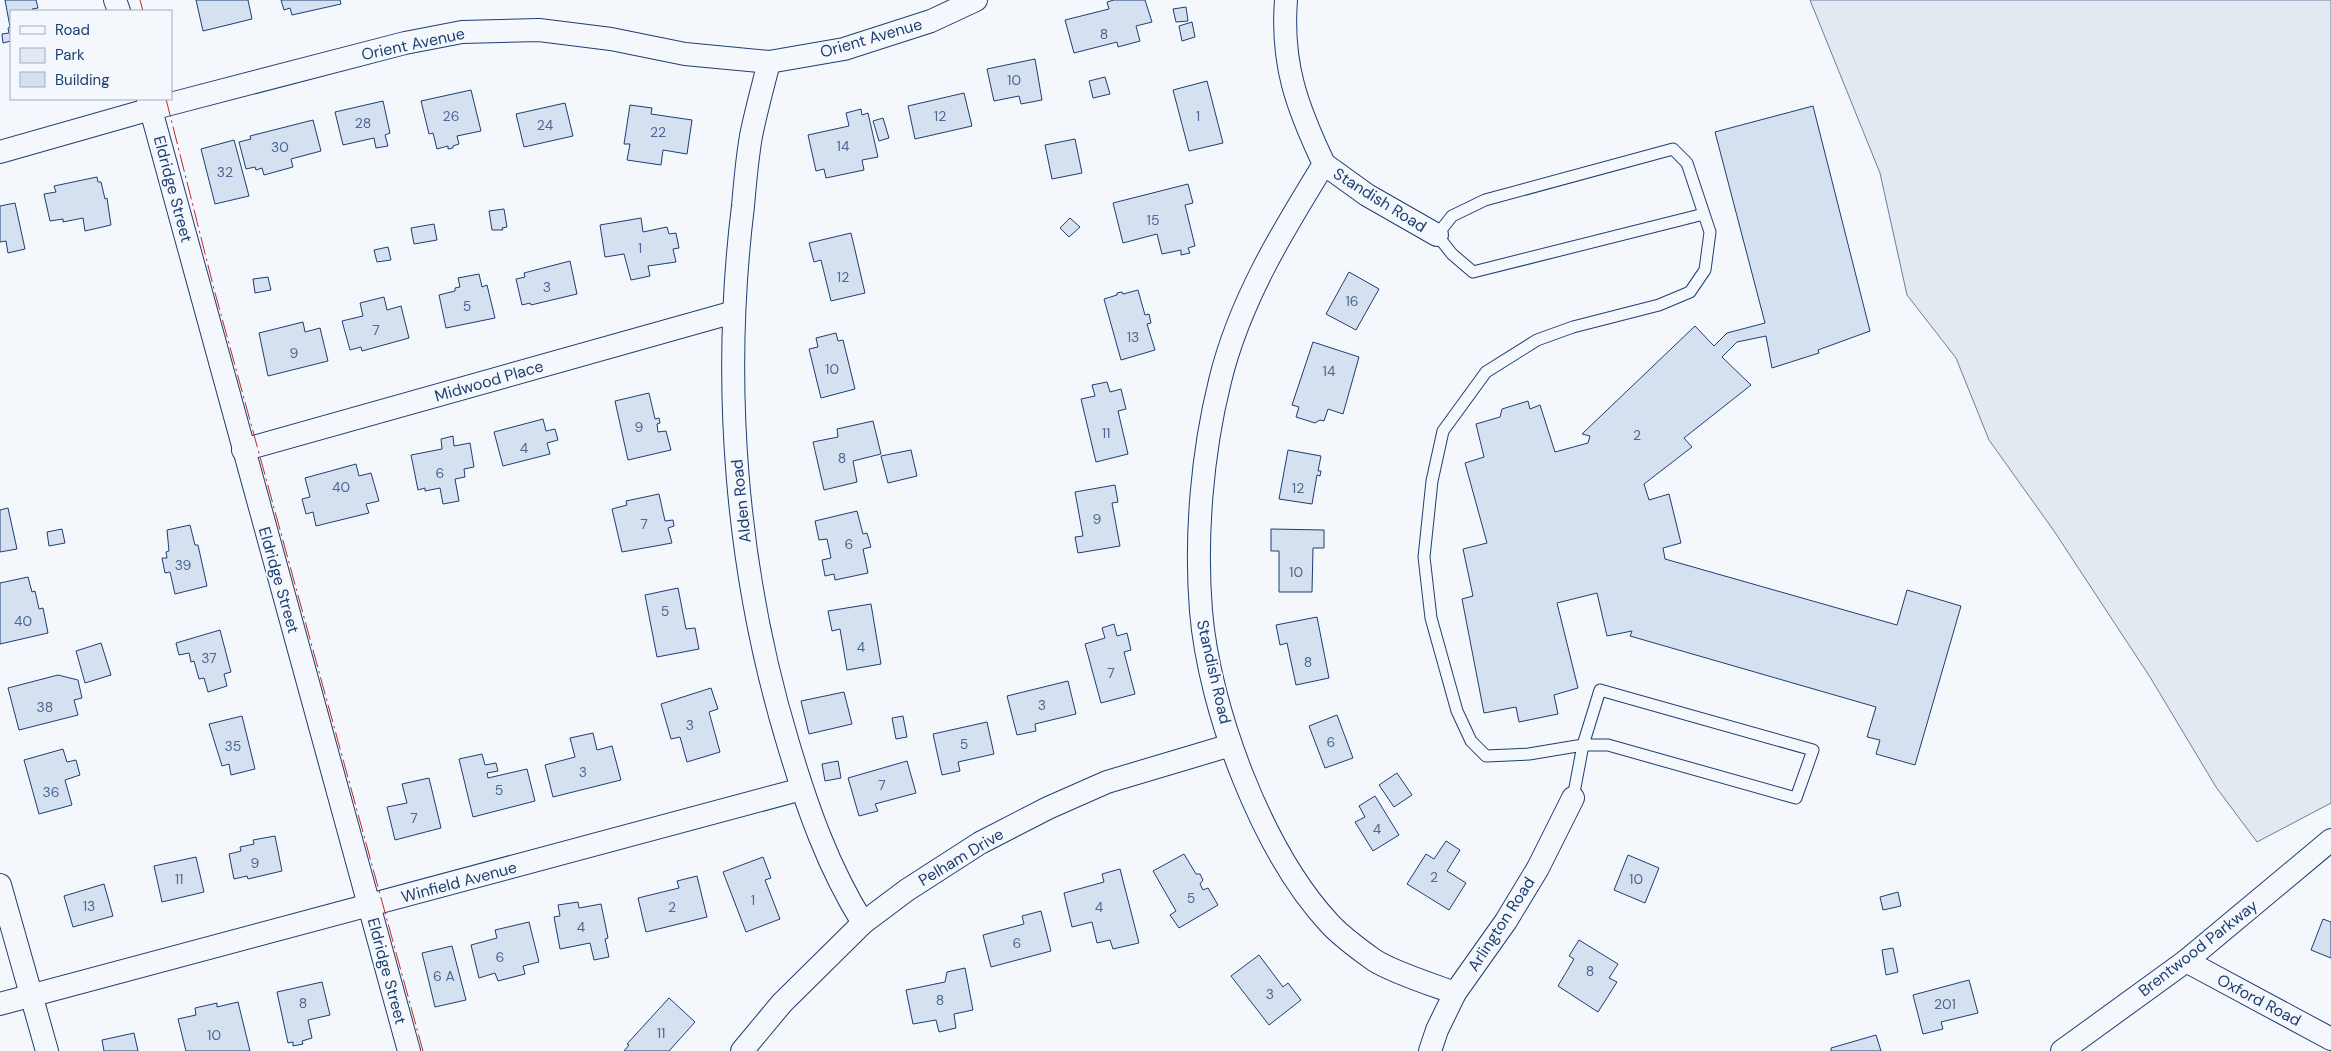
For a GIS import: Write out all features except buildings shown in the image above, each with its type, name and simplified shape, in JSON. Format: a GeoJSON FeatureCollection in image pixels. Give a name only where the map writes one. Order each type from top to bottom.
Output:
{"type":"FeatureCollection","features":[{"type":"Feature","properties":{"kind":"street","name":"Orient Avenue"},"geometry":{"type":"LineString","coordinates":[[172,99],[405,43],[462,32],[539,30],[610,39],[685,54],[769,62],[844,50],[931,22],[976,0]]}},
{"type":"Feature","properties":{"kind":"street"},"geometry":{"type":"LineString","coordinates":[[1286,0],[1284,28],[1291,80],[1304,122],[1324,164]]}},
{"type":"Feature","properties":{"kind":"street","name":"Alden Road"},"geometry":{"type":"LineString","coordinates":[[769,62],[751,137],[736,262],[734,312],[736,450],[746,548],[760,639],[778,712],[802,789],[818,836],[837,880],[863,923]]}},
{"type":"Feature","properties":{"kind":"street","name":"Orient Avenue"},"geometry":{"type":"LineString","coordinates":[[0,152],[167,100]]}},
{"type":"Feature","properties":{"kind":"street","name":"Eldridge Street"},"geometry":{"type":"LineString","coordinates":[[150,104],[243,450],[409,1051]]}},
{"type":"Feature","properties":{"kind":"street","name":"Standish Road"},"geometry":{"type":"LineString","coordinates":[[1437,235],[1367,195],[1324,164],[1267,260],[1242,316],[1220,379],[1207,445],[1199,548],[1201,612],[1214,683],[1231,745],[1259,814],[1292,874],[1330,924],[1376,962],[1455,994]]}},
{"type":"Feature","properties":{"kind":"street","name":"Midwood Place"},"geometry":{"type":"LineString","coordinates":[[243,450],[734,312]]}},
{"type":"Feature","properties":{"kind":"street","name":"Pelham Drive"},"geometry":{"type":"LineString","coordinates":[[742,1051],[782,1003],[863,923],[907,890],[980,843],[1048,808],[1107,782],[1231,745]]}},
{"type":"Feature","properties":{"kind":"street","name":"Winfield Avenue"},"geometry":{"type":"LineString","coordinates":[[0,1004],[802,789]]}},
{"type":"Feature","properties":{"kind":"street","name":"Arlington Road"},"geometry":{"type":"LineString","coordinates":[[1430,1051],[1437,1030],[1455,994],[1538,868],[1573,798]]}},
{"type":"Feature","properties":{"kind":"street","name":"Brentwood Parkway"},"geometry":{"type":"LineString","coordinates":[[2062,1051],[2186,961],[2331,840]]}},
{"type":"Feature","properties":{"kind":"street"},"geometry":{"type":"LineString","coordinates":[[0,884],[47,1051]]}},
{"type":"Feature","properties":{"kind":"street","name":"Oxford Road"},"geometry":{"type":"LineString","coordinates":[[2186,961],[2331,1039]]}},
{"type":"Feature","properties":{"kind":"lane"},"geometry":{"type":"LineString","coordinates":[[1573,798],[1583,745],[1600,690],[1813,750],[1796,798],[1608,745],[1583,745],[1530,754],[1486,756],[1471,741],[1457,711],[1431,618],[1424,558],[1432,481],[1443,431],[1486,372],[1537,340],[1573,327],[1659,305],[1690,292],[1705,270],[1710,232],[1704,214],[1687,163],[1672,149],[1485,200],[1452,216],[1437,235],[1452,254],[1473,272],[1704,214]]}},
{"type":"Feature","properties":{"kind":"green space"},"geometry":{"type":"Polygon","coordinates":[[[1810,0],[2331,0],[2331,803],[2257,842],[2216,787],[2150,677],[2054,531],[1989,440],[1956,358],[1907,295],[1880,173],[1810,0]]]}},
{"type":"Feature","properties":{"kind":"power"},"geometry":{"type":"LineString","coordinates":[[140,0],[143,10]]}},
{"type":"Feature","properties":{"kind":"power"},"geometry":{"type":"LineString","coordinates":[[166,100],[214,289],[423,1051]]}}]}
